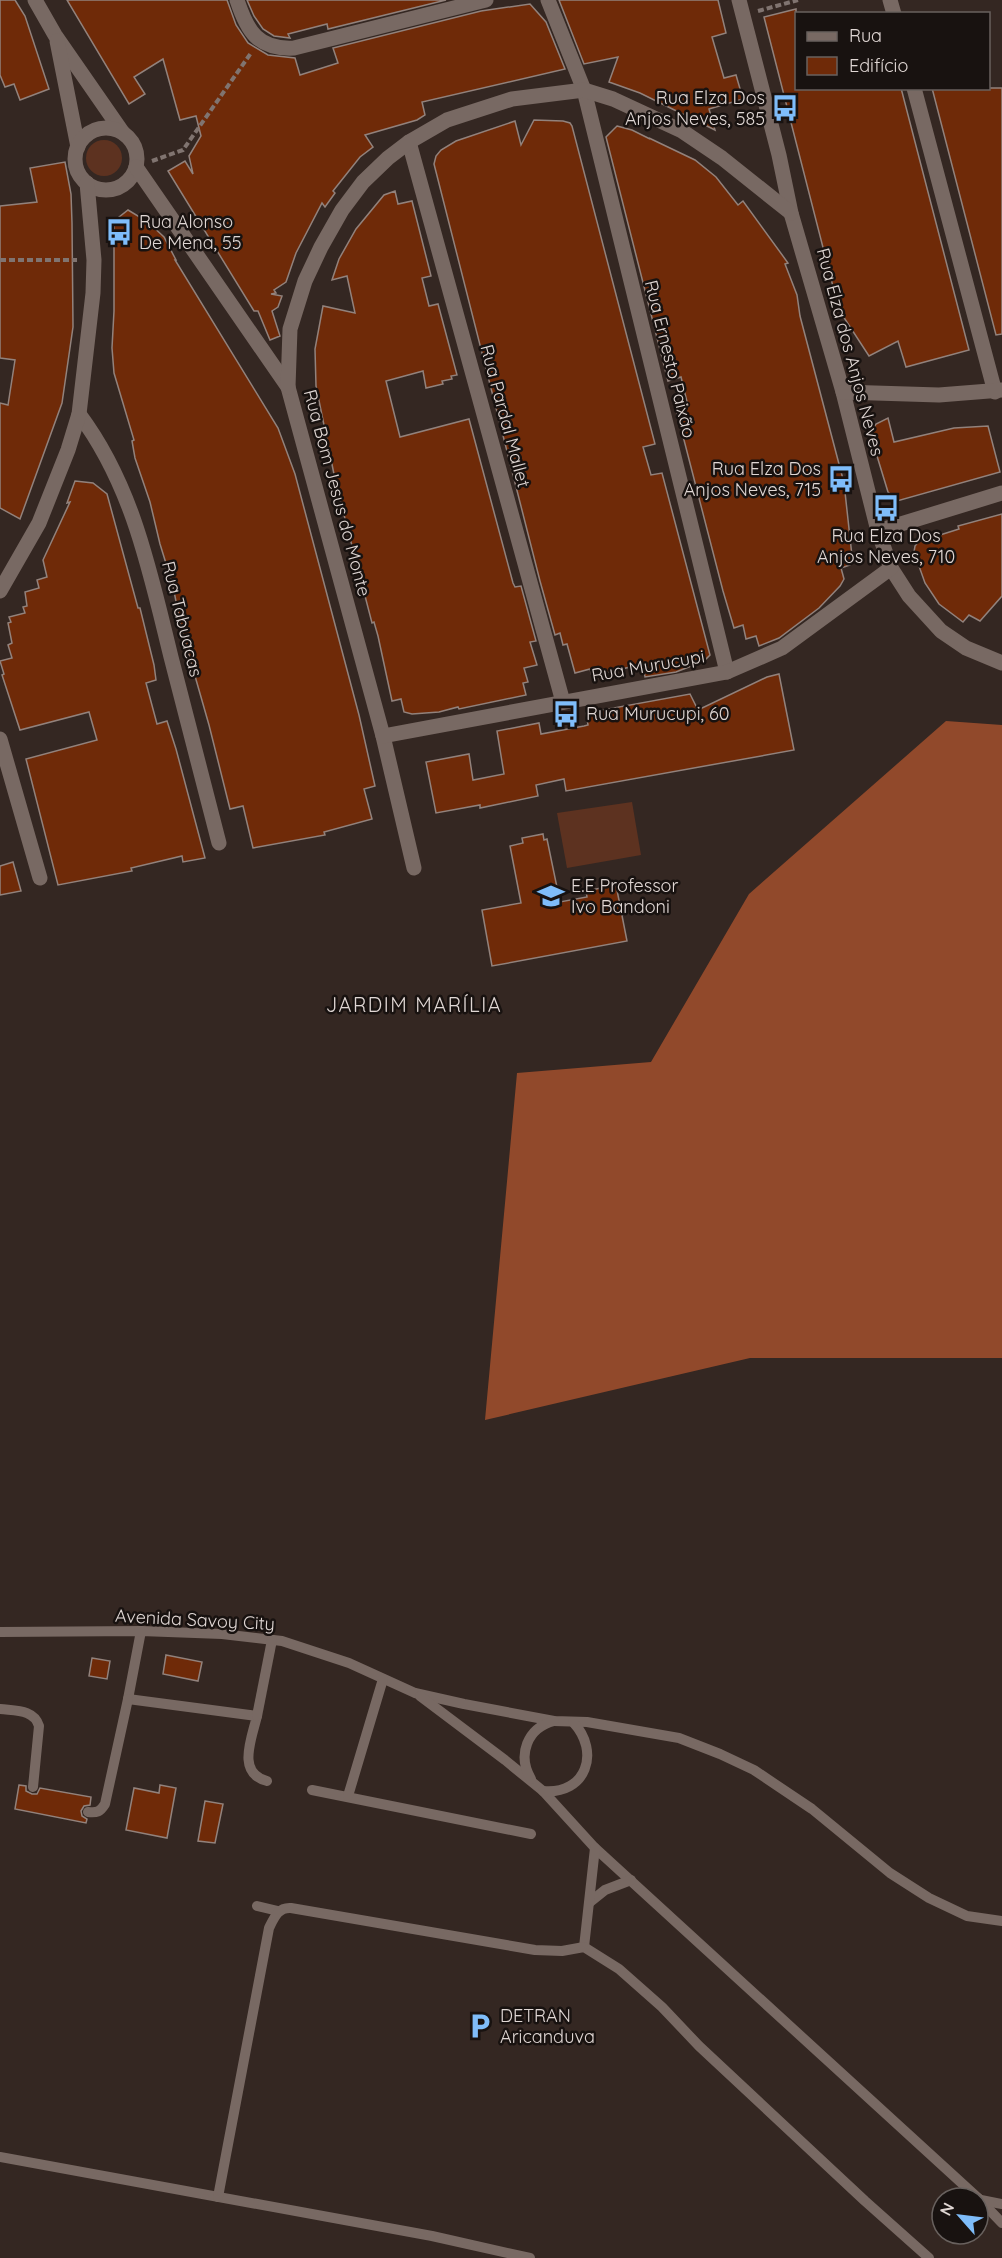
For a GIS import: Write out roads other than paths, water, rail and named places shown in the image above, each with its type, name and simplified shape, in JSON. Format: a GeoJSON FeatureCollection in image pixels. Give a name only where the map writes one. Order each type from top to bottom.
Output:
{"type":"FeatureCollection","features":[{"type":"Feature","properties":{"kind":"street"},"geometry":{"type":"LineString","coordinates":[[35,0],[55,35],[136,150],[136,167],[127,182],[112,190],[95,188],[87,183],[76,167],[78,147],[84,137],[93,131],[103,128],[123,133]]}},
{"type":"Feature","properties":{"kind":"street"},"geometry":{"type":"LineString","coordinates":[[237,0],[250,31],[260,40],[278,49],[294,48],[486,0]]}},
{"type":"Feature","properties":{"kind":"street","name":"Rua Ernesto Paixão"},"geometry":{"type":"LineString","coordinates":[[548,0],[584,90],[727,672]]}},
{"type":"Feature","properties":{"kind":"street","name":"Rua Elza dos Anjos Neves"},"geometry":{"type":"LineString","coordinates":[[739,0],[779,155],[791,213],[843,392],[878,531],[891,568],[909,596],[940,631],[966,648],[1002,663]]}},
{"type":"Feature","properties":{"kind":"street"},"geometry":{"type":"LineString","coordinates":[[55,35],[78,147]]}},
{"type":"Feature","properties":{"kind":"street"},"geometry":{"type":"LineString","coordinates":[[288,387],[290,329],[305,281],[342,210],[363,182],[388,158],[409,142],[447,120],[512,99],[584,90],[613,99],[682,131],[722,158],[791,213]]}},
{"type":"Feature","properties":{"kind":"street"},"geometry":{"type":"LineString","coordinates":[[843,392],[939,395],[999,391],[915,90]]}},
{"type":"Feature","properties":{"kind":"street","name":"Rua Pardal Mallet"},"geometry":{"type":"LineString","coordinates":[[409,142],[563,702]]}},
{"type":"Feature","properties":{"kind":"street","name":"Rua Bom Jesus do Monte"},"geometry":{"type":"LineString","coordinates":[[136,167],[288,387],[383,736],[414,868]]}},
{"type":"Feature","properties":{"kind":"street"},"geometry":{"type":"LineString","coordinates":[[0,591],[39,523],[68,450],[79,414],[93,293],[94,260],[87,183]]}},
{"type":"Feature","properties":{"kind":"street","name":"Rua Tabuacas"},"geometry":{"type":"LineString","coordinates":[[79,414],[95,435],[118,477],[146,556],[219,843]]}},
{"type":"Feature","properties":{"kind":"street"},"geometry":{"type":"LineString","coordinates":[[878,531],[1002,492]]}},
{"type":"Feature","properties":{"kind":"street","name":"Rua Murucupi"},"geometry":{"type":"LineString","coordinates":[[383,736],[727,672],[782,648],[891,568]]}},
{"type":"Feature","properties":{"kind":"street"},"geometry":{"type":"LineString","coordinates":[[0,739],[40,878]]}},
{"type":"Feature","properties":{"kind":"lane","name":"Avenida Savoy City"},"geometry":{"type":"LineString","coordinates":[[0,1632],[141,1631],[222,1634],[282,1641],[350,1663],[415,1693]]}},
{"type":"Feature","properties":{"kind":"lane"},"geometry":{"type":"LineString","coordinates":[[88,1812],[96,1813],[105,1804],[141,1631]]}},
{"type":"Feature","properties":{"kind":"lane"},"geometry":{"type":"LineString","coordinates":[[267,1781],[253,1776],[248,1757],[272,1640]]}},
{"type":"Feature","properties":{"kind":"lane"},"geometry":{"type":"LineString","coordinates":[[348,1796],[383,1679]]}},
{"type":"Feature","properties":{"kind":"lane"},"geometry":{"type":"LineString","coordinates":[[415,1693],[554,1720],[587,1722],[679,1738],[754,1770],[812,1809],[890,1873],[929,1898],[967,1916],[1002,1922]]}},
{"type":"Feature","properties":{"kind":"lane"},"geometry":{"type":"LineString","coordinates":[[415,1693],[505,1760],[539,1789],[595,1848],[965,2186]]}},
{"type":"Feature","properties":{"kind":"lane"},"geometry":{"type":"LineString","coordinates":[[128,1699],[257,1716]]}},
{"type":"Feature","properties":{"kind":"lane"},"geometry":{"type":"LineString","coordinates":[[0,1709],[27,1712],[37,1719],[39,1726],[33,1787]]}},
{"type":"Feature","properties":{"kind":"lane"},"geometry":{"type":"LineString","coordinates":[[554,1720],[533,1732],[526,1746],[524,1762],[539,1789],[557,1793],[574,1784],[585,1767],[587,1748],[580,1730],[573,1722]]}},
{"type":"Feature","properties":{"kind":"lane"},"geometry":{"type":"LineString","coordinates":[[312,1790],[531,1834]]}},
{"type":"Feature","properties":{"kind":"lane"},"geometry":{"type":"LineString","coordinates":[[584,1947],[595,1848]]}},
{"type":"Feature","properties":{"kind":"lane"},"geometry":{"type":"LineString","coordinates":[[590,1902],[605,1890],[631,1880]]}},
{"type":"Feature","properties":{"kind":"lane"},"geometry":{"type":"LineString","coordinates":[[256,1906],[278,1911],[285,1908],[315,1911],[553,1952],[584,1947],[619,1969],[662,2007],[699,2046],[929,2258]]}},
{"type":"Feature","properties":{"kind":"lane"},"geometry":{"type":"LineString","coordinates":[[218,2197],[269,1928],[278,1911]]}},
{"type":"Feature","properties":{"kind":"lane"},"geometry":{"type":"LineString","coordinates":[[0,2157],[432,2236],[530,2258]]}},
{"type":"Feature","properties":{"kind":"lane"},"geometry":{"type":"LineString","coordinates":[[990,2210],[1002,2223]]}},
{"type":"Feature","properties":{"kind":"place","name":"Rua Elza Dos Anjos Neves, 585"},"geometry":{"type":"Point","coordinates":[785,108]}},
{"type":"Feature","properties":{"kind":"place","name":"Rua Alonso De Mena, 55"},"geometry":{"type":"Point","coordinates":[119,232]}},
{"type":"Feature","properties":{"kind":"place","name":"Rua Elza Dos Anjos Neves, 715"},"geometry":{"type":"Point","coordinates":[841,479]}},
{"type":"Feature","properties":{"kind":"place","name":"Rua Elza Dos Anjos Neves, 710"},"geometry":{"type":"Point","coordinates":[886,508]}},
{"type":"Feature","properties":{"kind":"place","name":"Rua Murucupi, 60"},"geometry":{"type":"Point","coordinates":[566,714]}},
{"type":"Feature","properties":{"kind":"place","name":"E.E Professor Ivo Bandoni"},"geometry":{"type":"Point","coordinates":[551,896]}},
{"type":"Feature","properties":{"kind":"place","name":"DETRAN Aricanduva"},"geometry":{"type":"Point","coordinates":[480,2026]}},
{"type":"Feature","properties":{"kind":"district","name":"JARDIM MARÍLIA"},"geometry":{"type":"Point","coordinates":[414,1005]}}]}
